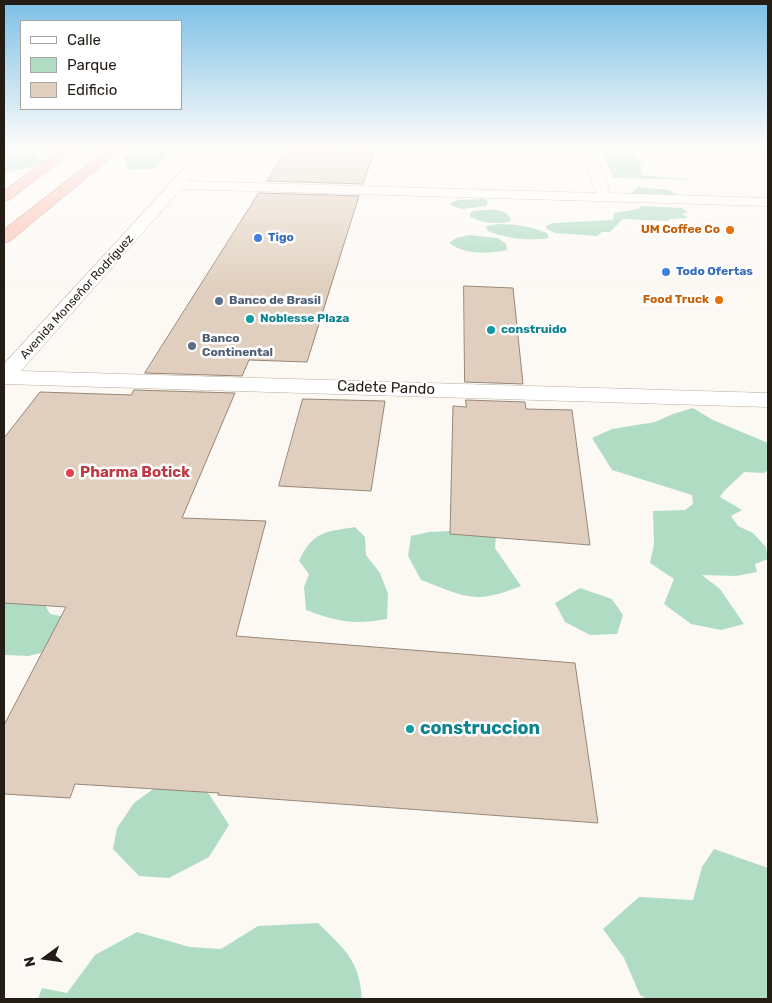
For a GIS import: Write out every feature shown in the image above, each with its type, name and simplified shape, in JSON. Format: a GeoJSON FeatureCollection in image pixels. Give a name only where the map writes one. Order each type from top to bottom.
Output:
{"type":"FeatureCollection","features":[{"type":"Feature","properties":{"kind":"highway"},"geometry":{"type":"LineString","coordinates":[[4,238],[58,195]]}},
{"type":"Feature","properties":{"kind":"street","name":"Avenida Monseñor Rodríguez"},"geometry":{"type":"LineString","coordinates":[[4,377],[169,195]]}},
{"type":"Feature","properties":{"kind":"street"},"geometry":{"type":"LineString","coordinates":[[502,195],[768,202]]}},
{"type":"Feature","properties":{"kind":"street","name":"Cadete Pando"},"geometry":{"type":"LineString","coordinates":[[4,377],[768,400]]}},
{"type":"Feature","properties":{"kind":"green space"},"geometry":{"type":"Polygon","coordinates":[[[650,195],[677,195],[679,196],[650,195]]]}},
{"type":"Feature","properties":{"kind":"green space"},"geometry":{"type":"Polygon","coordinates":[[[485,199],[488,202],[486,206],[463,209],[452,206],[450,203],[457,200],[485,199]]]}},
{"type":"Feature","properties":{"kind":"green space"},"geometry":{"type":"Polygon","coordinates":[[[640,206],[682,208],[688,212],[682,214],[688,218],[670,219],[668,221],[623,219],[610,232],[602,232],[597,236],[555,233],[547,229],[546,226],[553,223],[613,220],[614,213],[638,209],[640,206]]]}},
{"type":"Feature","properties":{"kind":"green space"},"geometry":{"type":"Polygon","coordinates":[[[473,211],[501,211],[509,216],[511,221],[490,223],[480,221],[470,217],[473,211]]]}},
{"type":"Feature","properties":{"kind":"green space"},"geometry":{"type":"Polygon","coordinates":[[[499,224],[518,225],[536,229],[547,233],[549,238],[511,238],[488,231],[486,226],[499,224]]]}},
{"type":"Feature","properties":{"kind":"green space"},"geometry":{"type":"Polygon","coordinates":[[[469,235],[498,238],[506,244],[507,250],[469,252],[449,243],[456,238],[469,235]]]}},
{"type":"Feature","properties":{"kind":"green space"},"geometry":{"type":"Polygon","coordinates":[[[693,408],[713,420],[768,443],[768,470],[764,473],[744,472],[720,497],[742,510],[731,516],[738,526],[753,533],[766,547],[768,559],[755,564],[757,572],[736,576],[702,575],[720,589],[744,624],[721,630],[691,624],[664,604],[674,579],[650,563],[654,544],[653,511],[685,510],[693,504],[692,495],[612,470],[592,438],[612,429],[655,422],[693,408]]]}},
{"type":"Feature","properties":{"kind":"green space"},"geometry":{"type":"Polygon","coordinates":[[[355,527],[365,537],[366,555],[380,573],[388,594],[387,619],[364,622],[337,620],[306,610],[304,587],[309,574],[299,561],[304,551],[315,538],[321,535],[355,527]]]}},
{"type":"Feature","properties":{"kind":"green space"},"geometry":{"type":"Polygon","coordinates":[[[450,531],[496,537],[495,548],[521,586],[494,595],[471,597],[421,580],[408,556],[411,536],[429,532],[450,531]]]}},
{"type":"Feature","properties":{"kind":"green space"},"geometry":{"type":"Polygon","coordinates":[[[580,588],[612,599],[623,615],[617,634],[590,635],[565,622],[555,603],[580,588]]]}},
{"type":"Feature","properties":{"kind":"green space"},"geometry":{"type":"Polygon","coordinates":[[[4,603],[45,605],[50,614],[61,616],[64,635],[50,651],[28,656],[4,655],[4,603]]]}},
{"type":"Feature","properties":{"kind":"green space"},"geometry":{"type":"Polygon","coordinates":[[[189,781],[209,794],[229,825],[209,857],[169,878],[139,876],[113,849],[117,828],[134,803],[163,782],[189,781]]]}},
{"type":"Feature","properties":{"kind":"green space"},"geometry":{"type":"Polygon","coordinates":[[[714,849],[768,868],[768,999],[647,999],[640,995],[624,958],[603,929],[639,897],[693,900],[702,867],[714,849]]]}},
{"type":"Feature","properties":{"kind":"green space"},"geometry":{"type":"Polygon","coordinates":[[[318,923],[343,948],[354,964],[358,974],[362,999],[38,999],[42,988],[67,993],[95,955],[137,932],[190,947],[221,949],[258,926],[318,923]]]}},
{"type":"Feature","properties":{"kind":"building","name":"Noblesse Plaza"},"geometry":{"type":"Polygon","coordinates":[[[258,195],[359,196],[307,362],[249,360],[242,376],[145,373],[258,195]]]}},
{"type":"Feature","properties":{"kind":"building","name":"construido"},"geometry":{"type":"Polygon","coordinates":[[[464,286],[513,288],[523,384],[465,382],[464,286]]]}},
{"type":"Feature","properties":{"kind":"building"},"geometry":{"type":"Polygon","coordinates":[[[134,390],[235,393],[182,518],[266,521],[236,636],[575,663],[598,823],[218,795],[219,793],[75,784],[70,798],[4,794],[4,725],[66,607],[4,603],[4,438],[40,392],[131,395],[134,390]]]}},
{"type":"Feature","properties":{"kind":"building"},"geometry":{"type":"Polygon","coordinates":[[[303,399],[385,401],[371,491],[279,486],[303,399]]]}},
{"type":"Feature","properties":{"kind":"building"},"geometry":{"type":"Polygon","coordinates":[[[466,400],[525,402],[526,409],[572,410],[590,545],[450,534],[453,406],[466,407],[466,400]]]}},
{"type":"Feature","properties":{"kind":"place","name":"UM Coffee Co"},"geometry":{"type":"Point","coordinates":[730,230]}},
{"type":"Feature","properties":{"kind":"place","name":"Tigo"},"geometry":{"type":"Point","coordinates":[258,238]}},
{"type":"Feature","properties":{"kind":"place","name":"Todo Ofertas"},"geometry":{"type":"Point","coordinates":[666,272]}},
{"type":"Feature","properties":{"kind":"place","name":"Food Truck"},"geometry":{"type":"Point","coordinates":[719,300]}},
{"type":"Feature","properties":{"kind":"place","name":"Banco de Brasil"},"geometry":{"type":"Point","coordinates":[219,301]}},
{"type":"Feature","properties":{"kind":"place","name":"Noblesse Plaza"},"geometry":{"type":"Point","coordinates":[250,319]}},
{"type":"Feature","properties":{"kind":"place","name":"construido"},"geometry":{"type":"Point","coordinates":[491,330]}},
{"type":"Feature","properties":{"kind":"place","name":"Banco Continental"},"geometry":{"type":"Point","coordinates":[192,346]}},
{"type":"Feature","properties":{"kind":"place","name":"Pharma Botick"},"geometry":{"type":"Point","coordinates":[70,473]}},
{"type":"Feature","properties":{"kind":"place","name":"construccion"},"geometry":{"type":"Point","coordinates":[410,729]}}]}
